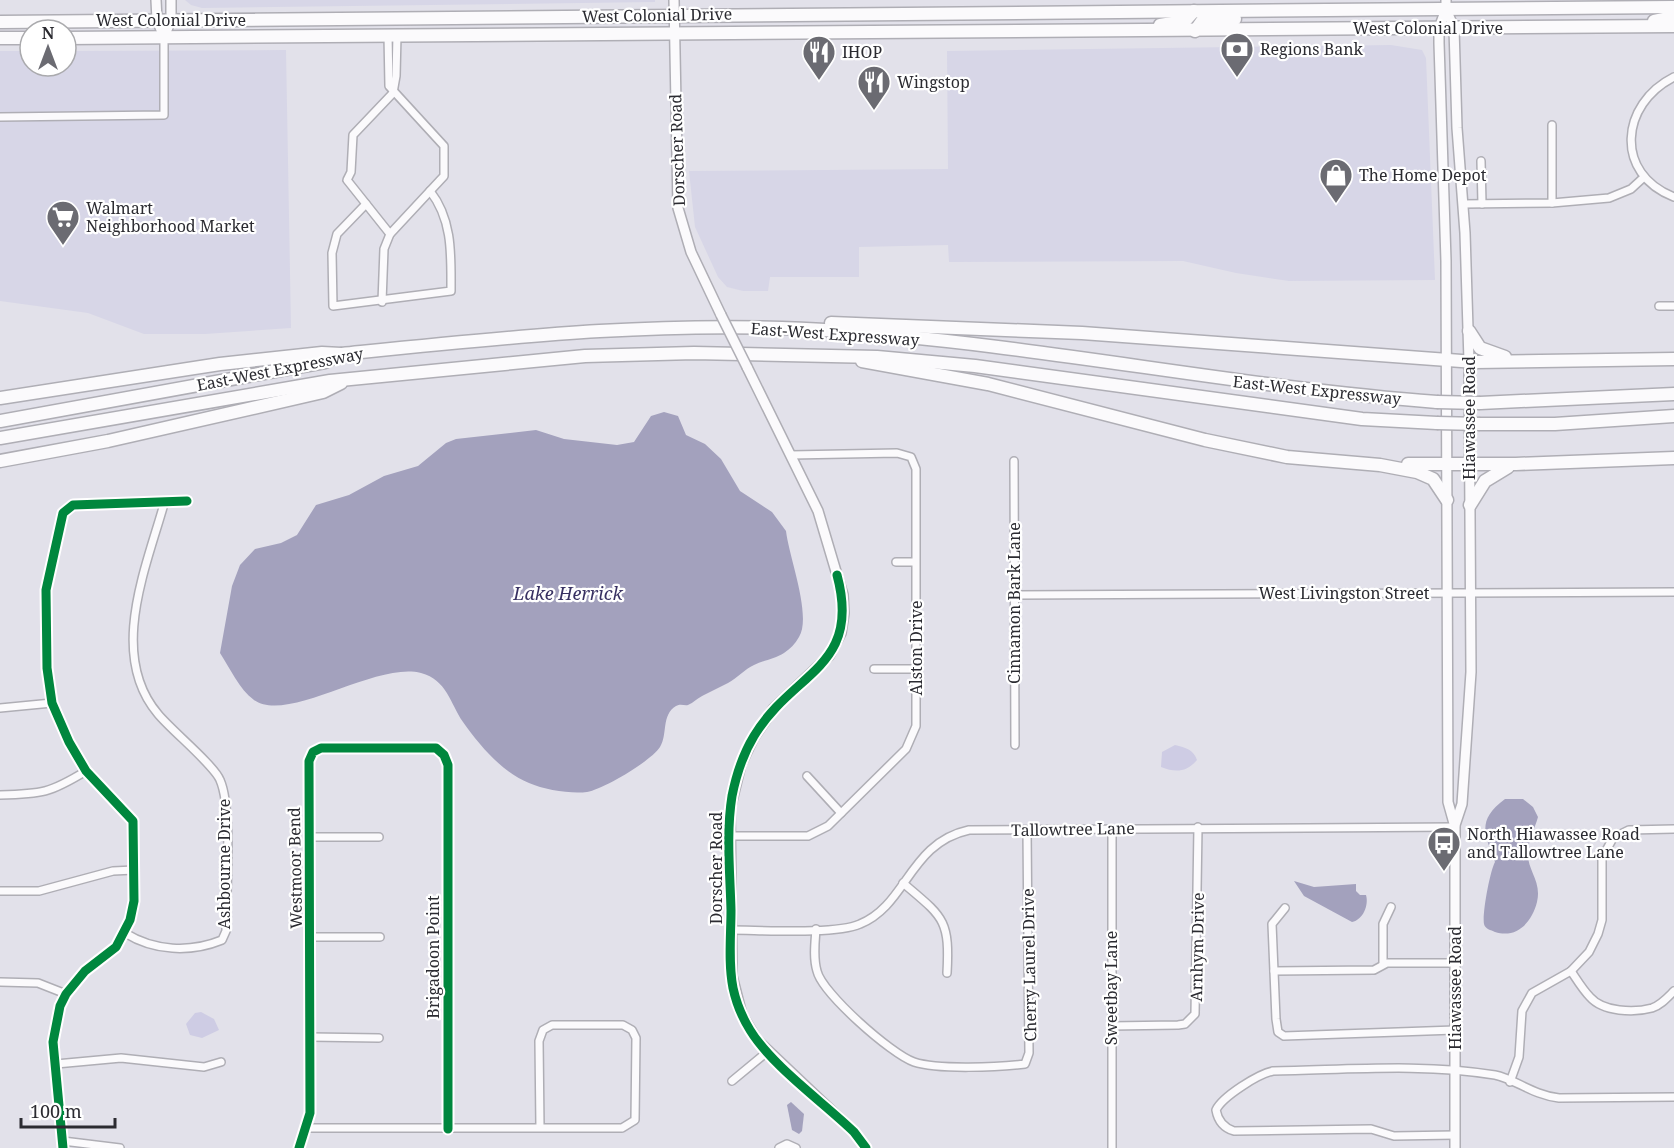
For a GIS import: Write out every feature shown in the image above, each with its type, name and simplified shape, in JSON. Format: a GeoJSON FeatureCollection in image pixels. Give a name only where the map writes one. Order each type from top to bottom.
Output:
{"type":"FeatureCollection","features":[{"type":"Feature","properties":{"kind":"highway","name":"West Colonial Drive"},"geometry":{"type":"LineString","coordinates":[[0,22],[1289,11],[1446,5],[1674,7]]}},
{"type":"Feature","properties":{"kind":"highway"},"geometry":{"type":"LineString","coordinates":[[1132,31],[1185,21],[1194,11]]}},
{"type":"Feature","properties":{"kind":"highway"},"geometry":{"type":"LineString","coordinates":[[1195,31],[1198,23],[1206,20],[1278,16],[1289,11]]}},
{"type":"Feature","properties":{"kind":"highway"},"geometry":{"type":"LineString","coordinates":[[955,32],[956,13]]}},
{"type":"Feature","properties":{"kind":"highway"},"geometry":{"type":"LineString","coordinates":[[1627,27],[1674,17]]}},
{"type":"Feature","properties":{"kind":"highway"},"geometry":{"type":"LineString","coordinates":[[338,36],[376,30],[391,18]]}},
{"type":"Feature","properties":{"kind":"highway"},"geometry":{"type":"LineString","coordinates":[[393,35],[403,27],[446,18]]}},
{"type":"Feature","properties":{"kind":"highway","name":"West Colonial Drive"},"geometry":{"type":"LineString","coordinates":[[78,38],[1674,27]]}},
{"type":"Feature","properties":{"kind":"highway"},"geometry":{"type":"LineString","coordinates":[[0,38],[18,38]]}},
{"type":"Feature","properties":{"kind":"highway"},"geometry":{"type":"LineString","coordinates":[[792,328],[805,323],[973,327],[1469,361],[1674,359]]}},
{"type":"Feature","properties":{"kind":"highway","name":"East-West Expressway"},"geometry":{"type":"LineString","coordinates":[[0,421],[325,362],[342,354],[591,330],[681,327],[792,328],[1027,351],[1291,389],[1437,402],[1480,403],[1674,394]]}},
{"type":"Feature","properties":{"kind":"highway"},"geometry":{"type":"LineString","coordinates":[[1469,331],[1480,348],[1518,361]]}},
{"type":"Feature","properties":{"kind":"highway"},"geometry":{"type":"LineString","coordinates":[[0,398],[220,364],[322,353],[342,354]]}},
{"type":"Feature","properties":{"kind":"highway","name":"East-West Expressway"},"geometry":{"type":"LineString","coordinates":[[0,438],[347,380],[585,356],[704,353],[853,357],[975,366],[1330,414],[1437,423],[1555,424],[1674,416]]}},
{"type":"Feature","properties":{"kind":"highway"},"geometry":{"type":"LineString","coordinates":[[853,357],[874,365],[988,384],[1205,440],[1287,457],[1380,465],[1447,466],[1674,458]]}},
{"type":"Feature","properties":{"kind":"highway"},"geometry":{"type":"LineString","coordinates":[[0,461],[108,441],[312,395],[347,380]]}},
{"type":"Feature","properties":{"kind":"highway"},"geometry":{"type":"LineString","coordinates":[[1380,465],[1426,475],[1433,479],[1447,500]]}},
{"type":"Feature","properties":{"kind":"highway"},"geometry":{"type":"LineString","coordinates":[[1470,506],[1479,488],[1492,474],[1516,465]]}},
{"type":"Feature","properties":{"kind":"main road"},"geometry":{"type":"LineString","coordinates":[[156,0],[157,20],[164,37]]}},
{"type":"Feature","properties":{"kind":"main road"},"geometry":{"type":"LineString","coordinates":[[164,37],[171,20],[171,0]]}},
{"type":"Feature","properties":{"kind":"main road","name":"Dorscher Road"},"geometry":{"type":"LineString","coordinates":[[674,0],[678,208],[691,252],[823,523],[843,595],[843,624],[829,656],[784,697],[754,737],[741,764],[733,794],[730,836],[732,976],[737,1002],[750,1030],[767,1052],[854,1132],[866,1148]]}},
{"type":"Feature","properties":{"kind":"main road","name":"Hiawassee Road"},"geometry":{"type":"LineString","coordinates":[[1446,5],[1439,28],[1447,359],[1448,802],[1455,827],[1455,1148]]}},
{"type":"Feature","properties":{"kind":"main road","name":"Hiawassee Road"},"geometry":{"type":"LineString","coordinates":[[1446,5],[1454,28],[1457,128],[1469,331],[1471,672],[1462,804],[1455,827]]}},
{"type":"Feature","properties":{"kind":"street"},"geometry":{"type":"LineString","coordinates":[[382,302],[384,249],[390,234],[444,176],[444,146],[389,86],[393,35]]}},
{"type":"Feature","properties":{"kind":"street"},"geometry":{"type":"LineString","coordinates":[[0,117],[164,115],[164,37]]}},
{"type":"Feature","properties":{"kind":"street"},"geometry":{"type":"LineString","coordinates":[[1674,77],[1649,95],[1638,112],[1631,148],[1636,166],[1643,178],[1656,190],[1674,197]]}},
{"type":"Feature","properties":{"kind":"street"},"geometry":{"type":"LineString","coordinates":[[390,234],[347,180],[351,172],[352,135],[393,93]]}},
{"type":"Feature","properties":{"kind":"street"},"geometry":{"type":"LineString","coordinates":[[1552,125],[1552,203]]}},
{"type":"Feature","properties":{"kind":"street"},"geometry":{"type":"LineString","coordinates":[[1481,161],[1482,204]]}},
{"type":"Feature","properties":{"kind":"street"},"geometry":{"type":"LineString","coordinates":[[1463,204],[1552,203],[1621,195],[1643,178]]}},
{"type":"Feature","properties":{"kind":"street"},"geometry":{"type":"LineString","coordinates":[[366,204],[337,234],[332,253],[333,306],[382,302],[450,291],[450,242],[440,204],[430,191]]}},
{"type":"Feature","properties":{"kind":"street"},"geometry":{"type":"LineString","coordinates":[[1659,306],[1674,306]]}},
{"type":"Feature","properties":{"kind":"street","name":"Alston Drive"},"geometry":{"type":"LineString","coordinates":[[730,836],[808,836],[828,826],[906,749],[916,726],[916,469],[911,457],[897,453],[791,455]]}},
{"type":"Feature","properties":{"kind":"street","name":"Cinnamon Bark Lane"},"geometry":{"type":"LineString","coordinates":[[1014,461],[1015,745]]}},
{"type":"Feature","properties":{"kind":"street"},"geometry":{"type":"LineString","coordinates":[[120,1148],[63,1144],[53,1042],[55,1026],[66,994],[85,971],[116,947],[125,933],[134,901],[134,870],[132,821],[86,771],[69,742],[52,703],[47,668],[46,590],[63,513],[73,504],[164,504],[187,501]]}},
{"type":"Feature","properties":{"kind":"street","name":"Ashbourne Drive"},"geometry":{"type":"LineString","coordinates":[[125,933],[140,943],[159,948],[171,948],[206,947],[222,940],[226,931],[226,802],[220,779],[156,713],[139,681],[132,644],[139,594],[164,504]]}},
{"type":"Feature","properties":{"kind":"street"},"geometry":{"type":"LineString","coordinates":[[896,562],[915,562]]}},
{"type":"Feature","properties":{"kind":"street","name":"West Livingston Street"},"geometry":{"type":"LineString","coordinates":[[1014,595],[1674,592]]}},
{"type":"Feature","properties":{"kind":"street"},"geometry":{"type":"LineString","coordinates":[[874,669],[917,669]]}},
{"type":"Feature","properties":{"kind":"street"},"geometry":{"type":"LineString","coordinates":[[0,708],[52,703]]}},
{"type":"Feature","properties":{"kind":"street","name":"Westmoor Bend"},"geometry":{"type":"LineString","coordinates":[[299,1148],[308,1128],[309,761],[313,752],[321,748],[436,748],[444,755],[448,765],[448,785]]}},
{"type":"Feature","properties":{"kind":"street"},"geometry":{"type":"LineString","coordinates":[[0,795],[34,794],[57,789],[86,771]]}},
{"type":"Feature","properties":{"kind":"street"},"geometry":{"type":"LineString","coordinates":[[807,776],[841,813]]}},
{"type":"Feature","properties":{"kind":"street","name":"Brigadoon Point"},"geometry":{"type":"LineString","coordinates":[[448,785],[448,1129]]}},
{"type":"Feature","properties":{"kind":"street","name":"Arnhym Drive"},"geometry":{"type":"LineString","coordinates":[[1111,1026],[1178,1025],[1185,1024],[1195,1014],[1198,827]]}},
{"type":"Feature","properties":{"kind":"street","name":"Tallowtree Lane"},"geometry":{"type":"LineString","coordinates":[[731,930],[838,930],[860,924],[878,912],[933,845],[950,834],[969,830],[1455,827]]}},
{"type":"Feature","properties":{"kind":"street","name":"Sweetbay Lane"},"geometry":{"type":"LineString","coordinates":[[1112,829],[1112,1148]]}},
{"type":"Feature","properties":{"kind":"street"},"geometry":{"type":"LineString","coordinates":[[1510,1082],[1519,1057],[1522,1011],[1532,993],[1571,971],[1589,952],[1598,934],[1602,920],[1602,858],[1613,838],[1629,830],[1674,829]]}},
{"type":"Feature","properties":{"kind":"street","name":"Cherry Laurel Drive"},"geometry":{"type":"LineString","coordinates":[[816,929],[817,972],[825,988],[890,1047],[912,1061],[931,1065],[1024,1064],[1029,1053],[1027,830]]}},
{"type":"Feature","properties":{"kind":"street"},"geometry":{"type":"LineString","coordinates":[[309,837],[378,837]]}},
{"type":"Feature","properties":{"kind":"street"},"geometry":{"type":"LineString","coordinates":[[0,891],[39,891],[113,871],[134,870]]}},
{"type":"Feature","properties":{"kind":"street"},"geometry":{"type":"LineString","coordinates":[[903,883],[937,912],[944,923],[949,939],[947,973]]}},
{"type":"Feature","properties":{"kind":"street"},"geometry":{"type":"LineString","coordinates":[[1383,964],[1383,924],[1391,907]]}},
{"type":"Feature","properties":{"kind":"street"},"geometry":{"type":"LineString","coordinates":[[1285,908],[1272,924],[1278,1032],[1284,1036],[1455,1030]]}},
{"type":"Feature","properties":{"kind":"street"},"geometry":{"type":"LineString","coordinates":[[310,937],[380,937]]}},
{"type":"Feature","properties":{"kind":"street"},"geometry":{"type":"LineString","coordinates":[[1274,971],[1374,970],[1383,964],[1455,963]]}},
{"type":"Feature","properties":{"kind":"street"},"geometry":{"type":"LineString","coordinates":[[1571,971],[1590,998],[1601,1006],[1616,1010],[1651,1008],[1662,1004],[1674,992]]}},
{"type":"Feature","properties":{"kind":"street"},"geometry":{"type":"LineString","coordinates":[[0,982],[38,983],[66,994]]}},
{"type":"Feature","properties":{"kind":"street"},"geometry":{"type":"LineString","coordinates":[[308,1128],[448,1129],[622,1128],[635,1120],[636,1038],[632,1030],[623,1025],[552,1025],[543,1030],[539,1041],[540,1128]]}},
{"type":"Feature","properties":{"kind":"street"},"geometry":{"type":"LineString","coordinates":[[310,1037],[379,1038]]}},
{"type":"Feature","properties":{"kind":"street"},"geometry":{"type":"LineString","coordinates":[[732,1081],[767,1052]]}},
{"type":"Feature","properties":{"kind":"street"},"geometry":{"type":"LineString","coordinates":[[56,1064],[121,1058],[204,1067],[221,1062]]}},
{"type":"Feature","properties":{"kind":"street"},"geometry":{"type":"LineString","coordinates":[[1455,1135],[1394,1136],[1371,1129],[1234,1131],[1220,1122],[1216,1110],[1223,1101],[1264,1073],[1273,1071],[1409,1069],[1456,1072],[1497,1075],[1543,1096],[1559,1098],[1674,1097]]}},
{"type":"Feature","properties":{"kind":"street"},"geometry":{"type":"LineString","coordinates":[[779,1148],[787,1144],[796,1148]]}},
{"type":"Feature","properties":{"kind":"shaded area"},"geometry":{"type":"Polygon","coordinates":[[[185,0],[655,0],[655,2],[202,8],[191,5],[185,0]]]}},
{"type":"Feature","properties":{"kind":"shaded area"},"geometry":{"type":"Polygon","coordinates":[[[1391,45],[1422,50],[1426,58],[1435,280],[1289,281],[1236,273],[1183,261],[949,262],[948,245],[859,247],[859,277],[770,277],[768,291],[743,291],[727,287],[718,277],[695,227],[689,171],[948,169],[947,51],[1391,45]]]}},
{"type":"Feature","properties":{"kind":"shaded area"},"geometry":{"type":"Polygon","coordinates":[[[286,50],[291,328],[205,334],[144,334],[88,313],[0,301],[0,51],[18,51],[18,78],[78,78],[78,51],[286,50]]]}},
{"type":"Feature","properties":{"kind":"shaded area"},"geometry":{"type":"Polygon","coordinates":[[[1175,745],[1191,751],[1197,760],[1181,770],[1161,767],[1162,752],[1175,745]]]}},
{"type":"Feature","properties":{"kind":"shaded area"},"geometry":{"type":"Polygon","coordinates":[[[201,1012],[214,1019],[219,1030],[202,1038],[190,1035],[186,1024],[195,1013],[201,1012]]]}},
{"type":"Feature","properties":{"kind":"water","name":"Lake Herrick"},"geometry":{"type":"Polygon","coordinates":[[[664,412],[678,416],[686,435],[705,444],[721,459],[740,491],[772,512],[786,531],[801,601],[802,627],[796,642],[784,653],[758,663],[690,704],[679,705],[671,710],[666,720],[660,747],[647,760],[615,780],[595,790],[573,792],[543,788],[519,778],[492,757],[477,740],[437,681],[421,673],[402,672],[381,676],[310,699],[269,705],[254,700],[249,695],[239,684],[220,653],[232,586],[240,565],[255,549],[281,543],[297,535],[316,505],[349,495],[384,476],[418,466],[446,443],[456,439],[536,430],[564,439],[617,445],[634,442],[651,416],[664,412]]]}},
{"type":"Feature","properties":{"kind":"water"},"geometry":{"type":"Polygon","coordinates":[[[1505,799],[1523,799],[1533,807],[1538,817],[1530,839],[1528,859],[1538,888],[1538,895],[1535,909],[1527,922],[1517,931],[1503,934],[1487,928],[1484,924],[1485,902],[1495,862],[1485,828],[1490,814],[1505,799]]]}},
{"type":"Feature","properties":{"kind":"water"},"geometry":{"type":"Polygon","coordinates":[[[1294,881],[1314,887],[1356,884],[1356,891],[1360,895],[1366,895],[1367,903],[1364,912],[1352,922],[1304,896],[1294,881]]]}},
{"type":"Feature","properties":{"kind":"water"},"geometry":{"type":"Polygon","coordinates":[[[791,1102],[804,1114],[802,1131],[799,1134],[792,1130],[787,1105],[791,1102]]]}},
{"type":"Feature","properties":{"kind":"cycle path"},"geometry":{"type":"LineString","coordinates":[[63,1148],[53,1042],[60,1006],[66,994],[85,971],[116,947],[130,920],[134,901],[133,821],[86,771],[69,742],[52,703],[47,668],[46,590],[63,513],[73,505],[187,501]]}},
{"type":"Feature","properties":{"kind":"cycle path"},"geometry":{"type":"LineString","coordinates":[[837,575],[842,606],[840,630],[832,650],[820,666],[770,714],[750,743],[736,781],[730,810],[729,839],[731,969],[736,999],[747,1025],[760,1043],[784,1070],[854,1132],[866,1148]]}},
{"type":"Feature","properties":{"kind":"cycle path"},"geometry":{"type":"LineString","coordinates":[[299,1148],[310,1113],[309,761],[313,752],[321,748],[436,748],[444,755],[448,765],[448,1129]]}},
{"type":"Feature","properties":{"kind":"place","name":"Regions Bank"},"geometry":{"type":"Point","coordinates":[1237,78]}},
{"type":"Feature","properties":{"kind":"place","name":"IHOP"},"geometry":{"type":"Point","coordinates":[819,81]}},
{"type":"Feature","properties":{"kind":"place","name":"Wingstop"},"geometry":{"type":"Point","coordinates":[874,111]}},
{"type":"Feature","properties":{"kind":"place","name":"The Home Depot"},"geometry":{"type":"Point","coordinates":[1336,204]}},
{"type":"Feature","properties":{"kind":"place","name":"Walmart Neighborhood Market"},"geometry":{"type":"Point","coordinates":[63,246]}},
{"type":"Feature","properties":{"kind":"place","name":"North Hiawassee Road and Tallowtree Lane"},"geometry":{"type":"Point","coordinates":[1444,872]}}]}
